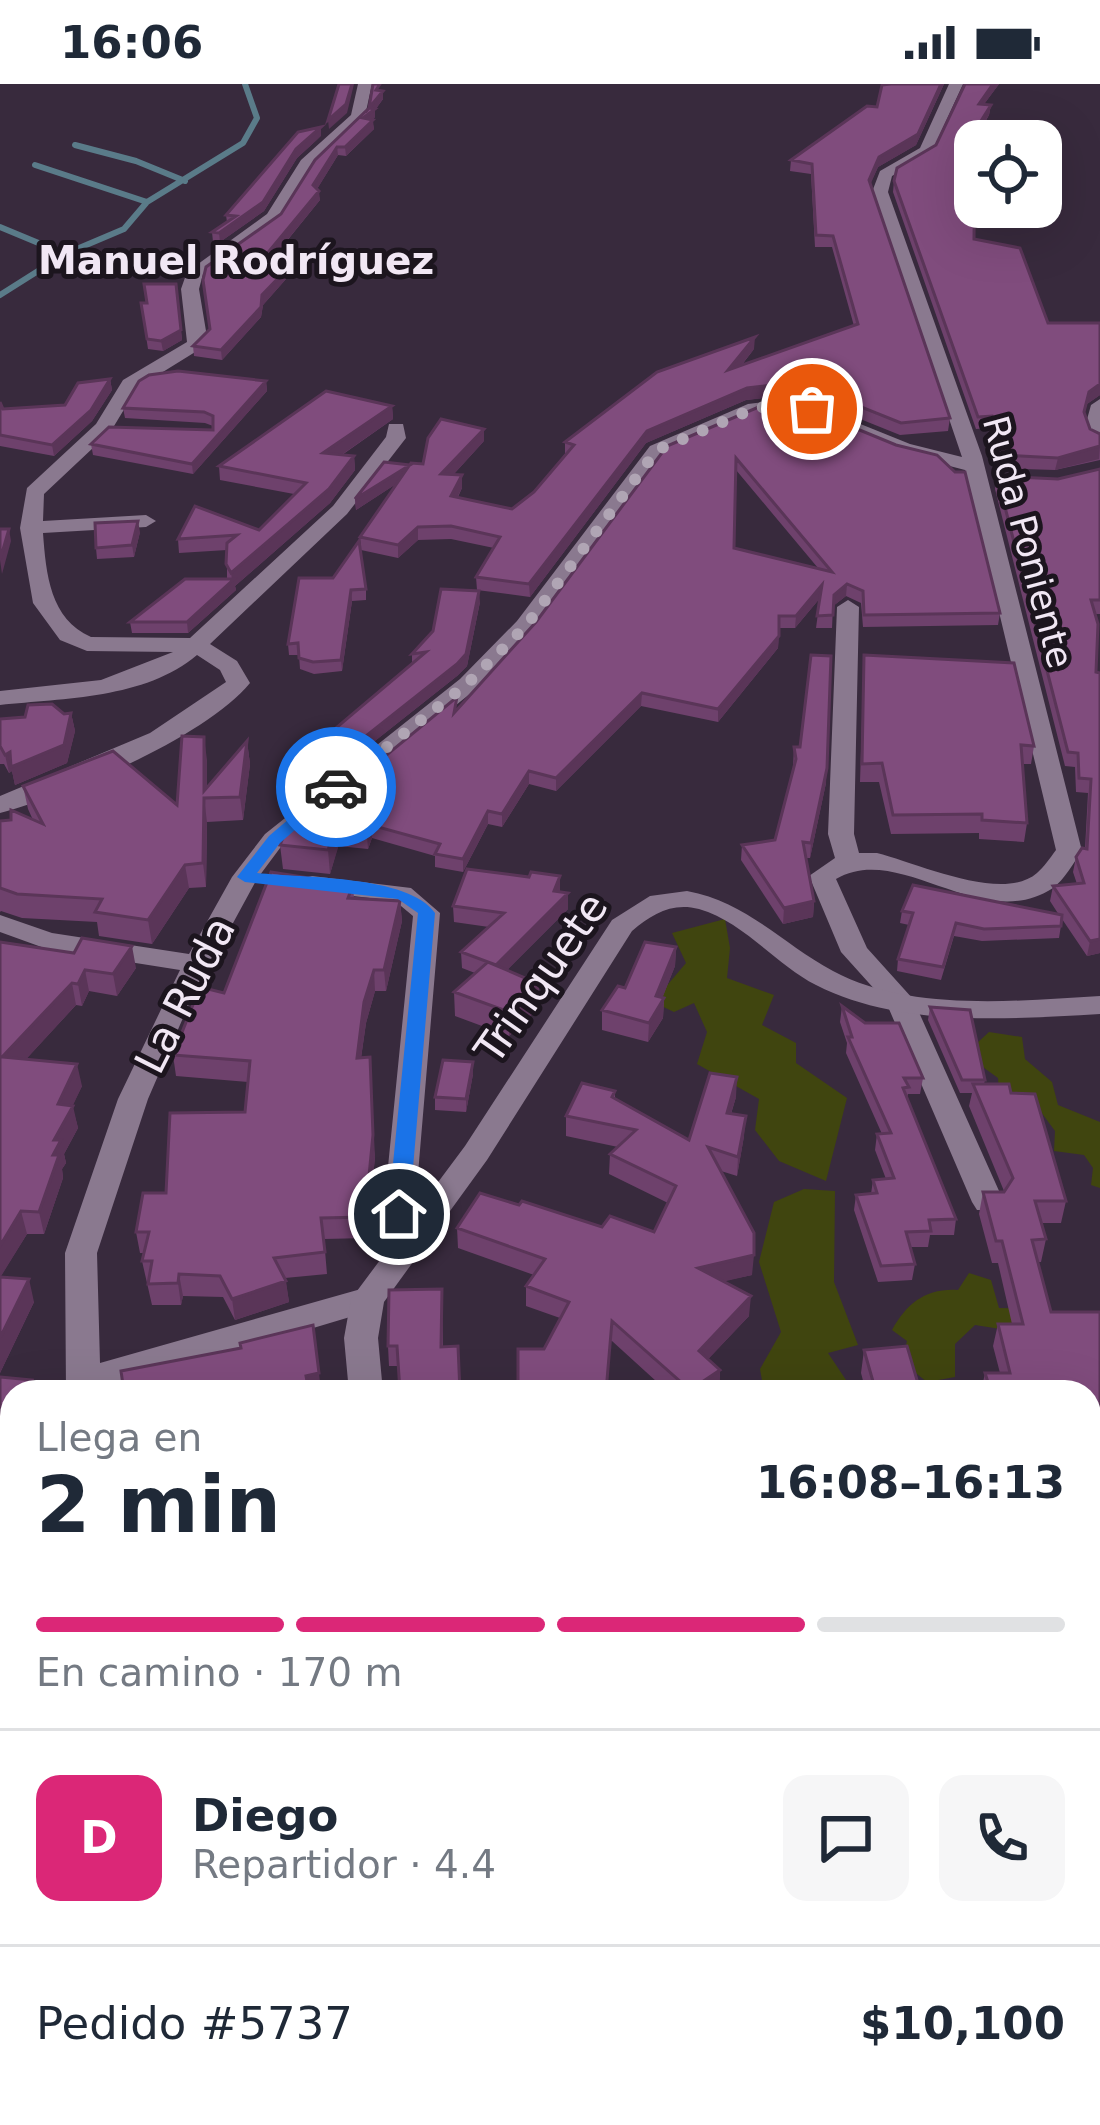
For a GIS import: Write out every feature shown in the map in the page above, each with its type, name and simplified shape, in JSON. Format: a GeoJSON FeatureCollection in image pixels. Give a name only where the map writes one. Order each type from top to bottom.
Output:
{"type":"FeatureCollection","features":[{"type":"Feature","properties":{"kind":"street"},"geometry":{"type":"LineString","coordinates":[[0,806],[190,723],[238,683],[229,666],[196,645],[70,640],[51,619],[30,528],[34,492],[114,428],[130,384],[194,345],[198,338],[190,289],[195,272],[273,218],[316,150],[358,116],[365,84]]}},
{"type":"Feature","properties":{"kind":"street","name":"Ruda Poniente"},"geometry":{"type":"LineString","coordinates":[[848,859],[980,893],[1031,889],[1058,874],[1070,851],[983,473],[880,192],[885,174],[932,143],[956,84]]}},
{"type":"Feature","properties":{"kind":"street","name":"La Ruda"},"geometry":{"type":"LineString","coordinates":[[82,1380],[81,1253],[133,1099],[175,1004],[245,877],[274,839],[467,684],[526,626],[657,450],[755,408],[796,404],[903,448],[983,473]]}},
{"type":"Feature","properties":{"kind":"street"},"geometry":{"type":"LineString","coordinates":[[1100,405],[1096,423],[1100,438]]}},
{"type":"Feature","properties":{"kind":"street"},"geometry":{"type":"LineString","coordinates":[[0,698],[105,687],[149,674],[196,645],[340,510],[396,438],[397,428]]}},
{"type":"Feature","properties":{"kind":"street"},"geometry":{"type":"LineString","coordinates":[[30,528],[146,521]]}},
{"type":"Feature","properties":{"kind":"street"},"geometry":{"type":"LineString","coordinates":[[848,607],[841,834],[848,859],[833,864],[822,876],[856,952],[899,999],[988,1202]]}},
{"type":"Feature","properties":{"kind":"street"},"geometry":{"type":"LineString","coordinates":[[245,877],[402,894],[427,913],[395,1257]]}},
{"type":"Feature","properties":{"kind":"street","name":"Trinquete"},"geometry":{"type":"LineString","coordinates":[[368,1299],[465,1168],[622,926],[637,912],[669,900],[700,901],[735,917],[830,981],[899,999],[974,1005],[1100,1005]]}},
{"type":"Feature","properties":{"kind":"street"},"geometry":{"type":"LineString","coordinates":[[0,923],[47,940],[200,964]]}},
{"type":"Feature","properties":{"kind":"street"},"geometry":{"type":"LineString","coordinates":[[105,1380],[368,1299],[361,1338],[365,1380]]}},
{"type":"Feature","properties":{"kind":"green space"},"geometry":{"type":"Polygon","coordinates":[[[725,919],[730,948],[727,978],[774,995],[762,1025],[796,1043],[796,1063],[847,1098],[826,1181],[779,1161],[755,1130],[759,1099],[697,1064],[707,1032],[694,1003],[674,1012],[653,1002],[686,963],[672,933],[725,919]]]}},
{"type":"Feature","properties":{"kind":"green space"},"geometry":{"type":"Polygon","coordinates":[[[989,1032],[1022,1037],[1025,1059],[1052,1082],[1058,1105],[1100,1122],[1100,1188],[1091,1185],[1093,1168],[1084,1155],[1054,1151],[1055,1131],[1041,1112],[1019,1109],[999,1091],[998,1078],[976,1062],[975,1045],[989,1032]]]}},
{"type":"Feature","properties":{"kind":"green space"},"geometry":{"type":"Polygon","coordinates":[[[804,1189],[835,1191],[834,1282],[858,1345],[828,1353],[846,1380],[762,1380],[760,1369],[781,1332],[759,1262],[774,1202],[804,1189]]]}},
{"type":"Feature","properties":{"kind":"green space"},"geometry":{"type":"Polygon","coordinates":[[[969,1273],[991,1280],[999,1308],[1039,1309],[1026,1333],[975,1325],[955,1344],[955,1377],[924,1380],[902,1362],[907,1341],[892,1330],[919,1299],[958,1290],[969,1273]]]}},
{"type":"Feature","properties":{"kind":"building"},"geometry":{"type":"Polygon","coordinates":[[[339,84],[352,84],[346,104],[328,120],[339,84]]]}},
{"type":"Feature","properties":{"kind":"building"},"geometry":{"type":"Polygon","coordinates":[[[373,84],[380,84],[376,90],[383,91],[369,108],[373,84]]]}},
{"type":"Feature","properties":{"kind":"building"},"geometry":{"type":"Polygon","coordinates":[[[941,84],[918,134],[879,157],[869,180],[950,418],[901,423],[799,382],[747,388],[647,431],[529,584],[476,577],[500,537],[451,526],[418,527],[398,545],[360,537],[411,463],[423,464],[428,438],[441,419],[484,429],[441,474],[462,475],[451,496],[512,509],[534,492],[574,445],[565,442],[657,372],[755,337],[728,370],[858,324],[833,236],[816,235],[812,164],[791,160],[867,106],[877,107],[882,85],[941,84]]]}},
{"type":"Feature","properties":{"kind":"building"},"geometry":{"type":"Polygon","coordinates":[[[965,84],[993,84],[979,104],[991,105],[982,120],[954,120],[954,228],[974,228],[974,239],[1020,248],[1048,323],[1100,323],[1100,384],[1089,392],[1084,412],[1090,429],[1100,434],[1100,446],[1058,458],[999,455],[992,416],[978,417],[894,181],[897,168],[936,145],[965,84]]]}},
{"type":"Feature","properties":{"kind":"building"},"geometry":{"type":"Polygon","coordinates":[[[369,108],[375,109],[363,118],[373,120],[345,147],[337,147],[313,185],[319,191],[256,267],[286,270],[262,295],[261,307],[221,350],[193,346],[210,329],[203,280],[206,267],[281,214],[315,160],[369,108]]]}},
{"type":"Feature","properties":{"kind":"building"},"geometry":{"type":"Polygon","coordinates":[[[321,127],[296,149],[263,202],[219,233],[212,232],[236,216],[226,215],[298,132],[321,127]]]}},
{"type":"Feature","properties":{"kind":"building"},"geometry":{"type":"Polygon","coordinates":[[[144,284],[176,284],[181,330],[161,341],[147,339],[141,303],[147,303],[144,284]]]}},
{"type":"Feature","properties":{"kind":"building"},"geometry":{"type":"Polygon","coordinates":[[[178,371],[266,381],[192,464],[91,444],[109,427],[213,430],[213,416],[204,412],[123,408],[139,381],[178,371]]]}},
{"type":"Feature","properties":{"kind":"building"},"geometry":{"type":"Polygon","coordinates":[[[110,379],[91,410],[52,445],[0,435],[0,402],[3,409],[65,405],[78,383],[110,379]]]}},
{"type":"Feature","properties":{"kind":"building"},"geometry":{"type":"Polygon","coordinates":[[[326,391],[392,406],[323,453],[354,456],[329,489],[231,573],[226,564],[227,543],[237,535],[178,539],[195,506],[259,530],[306,483],[219,466],[326,391]]]}},
{"type":"Feature","properties":{"kind":"building"},"geometry":{"type":"Polygon","coordinates":[[[794,403],[896,445],[937,455],[955,472],[965,472],[1000,613],[864,615],[863,591],[847,584],[834,595],[833,615],[817,616],[822,585],[796,616],[779,616],[779,636],[718,709],[642,693],[556,778],[529,771],[502,814],[488,811],[463,859],[435,854],[440,844],[371,825],[367,836],[337,833],[337,824],[326,823],[338,795],[457,697],[454,713],[536,622],[667,446],[761,406],[794,403]],[[736,458],[734,548],[832,572],[736,458]]]}},
{"type":"Feature","properties":{"kind":"building"},"geometry":{"type":"Polygon","coordinates":[[[384,462],[410,465],[355,499],[384,462]]]}},
{"type":"Feature","properties":{"kind":"building"},"geometry":{"type":"Polygon","coordinates":[[[1100,469],[1100,600],[1091,600],[1098,624],[1096,672],[1100,673],[1100,939],[1090,941],[1053,886],[1084,883],[1076,857],[1082,848],[1087,849],[1091,779],[1079,778],[1078,753],[1068,752],[997,476],[1058,479],[1100,469]]]}},
{"type":"Feature","properties":{"kind":"building"},"geometry":{"type":"Polygon","coordinates":[[[138,521],[132,545],[96,548],[95,523],[138,521]]]}},
{"type":"Feature","properties":{"kind":"building"},"geometry":{"type":"Polygon","coordinates":[[[0,529],[9,529],[0,560],[0,529]]]}},
{"type":"Feature","properties":{"kind":"building"},"geometry":{"type":"Polygon","coordinates":[[[359,541],[366,589],[351,590],[341,660],[299,658],[298,643],[288,644],[299,578],[333,578],[359,541]]]}},
{"type":"Feature","properties":{"kind":"building"},"geometry":{"type":"Polygon","coordinates":[[[185,579],[234,579],[187,622],[130,622],[185,579]]]}},
{"type":"Feature","properties":{"kind":"building"},"geometry":{"type":"Polygon","coordinates":[[[441,589],[479,591],[466,654],[342,755],[311,749],[426,652],[412,654],[433,631],[441,589]]]}},
{"type":"Feature","properties":{"kind":"building"},"geometry":{"type":"Polygon","coordinates":[[[811,655],[831,656],[827,768],[811,843],[803,842],[814,901],[784,908],[742,845],[775,840],[796,759],[794,747],[800,747],[811,655]]]}},
{"type":"Feature","properties":{"kind":"building"},"geometry":{"type":"Polygon","coordinates":[[[864,655],[1014,663],[1034,746],[1021,745],[1027,823],[982,820],[982,814],[893,815],[882,763],[862,764],[864,655]]]}},
{"type":"Feature","properties":{"kind":"building"},"geometry":{"type":"Polygon","coordinates":[[[52,704],[64,714],[71,713],[64,745],[11,767],[10,752],[5,755],[0,746],[0,719],[25,717],[28,705],[52,704]]]}},
{"type":"Feature","properties":{"kind":"building"},"geometry":{"type":"Polygon","coordinates":[[[182,736],[204,737],[204,791],[247,741],[240,797],[204,798],[203,863],[185,865],[148,920],[95,912],[102,899],[17,894],[0,888],[0,821],[11,820],[11,810],[43,824],[23,786],[113,751],[177,805],[182,736]]]}},
{"type":"Feature","properties":{"kind":"building"},"geometry":{"type":"Polygon","coordinates":[[[290,821],[337,824],[328,850],[280,845],[290,821]]]}},
{"type":"Feature","properties":{"kind":"building"},"geometry":{"type":"Polygon","coordinates":[[[467,869],[560,876],[554,891],[568,893],[496,965],[461,952],[504,913],[453,906],[467,869]]]}},
{"type":"Feature","properties":{"kind":"building"},"geometry":{"type":"Polygon","coordinates":[[[271,872],[353,885],[348,898],[400,901],[384,970],[374,970],[364,1002],[357,1058],[370,1057],[373,1135],[365,1217],[321,1218],[325,1252],[274,1258],[286,1281],[232,1299],[220,1276],[179,1274],[178,1283],[148,1284],[152,1261],[142,1261],[149,1232],[136,1232],[143,1193],[166,1193],[170,1113],[245,1112],[250,1061],[173,1055],[200,987],[224,993],[271,872]]]}},
{"type":"Feature","properties":{"kind":"building"},"geometry":{"type":"Polygon","coordinates":[[[913,885],[1062,915],[1061,926],[984,929],[956,923],[943,967],[898,959],[913,913],[902,911],[913,885]]]}},
{"type":"Feature","properties":{"kind":"building"},"geometry":{"type":"Polygon","coordinates":[[[82,938],[132,946],[113,974],[85,970],[78,984],[72,983],[2,1057],[77,1064],[58,1104],[73,1106],[54,1140],[61,1140],[53,1155],[59,1155],[39,1212],[21,1211],[0,1246],[0,942],[74,953],[82,938]]]}},
{"type":"Feature","properties":{"kind":"building"},"geometry":{"type":"Polygon","coordinates":[[[645,942],[676,947],[656,996],[664,998],[649,1023],[602,1010],[618,986],[625,988],[645,942]]]}},
{"type":"Feature","properties":{"kind":"building"},"geometry":{"type":"Polygon","coordinates":[[[488,962],[539,984],[509,1012],[454,992],[488,962]]]}},
{"type":"Feature","properties":{"kind":"building"},"geometry":{"type":"Polygon","coordinates":[[[842,1006],[865,1023],[899,1023],[923,1078],[904,1078],[909,1087],[903,1088],[956,1219],[929,1220],[931,1231],[906,1232],[915,1264],[881,1266],[856,1195],[877,1193],[873,1180],[894,1178],[877,1134],[891,1133],[848,1037],[852,1037],[842,1006]]]}},
{"type":"Feature","properties":{"kind":"building"},"geometry":{"type":"Polygon","coordinates":[[[930,1007],[970,1010],[985,1080],[962,1080],[930,1007]]]}},
{"type":"Feature","properties":{"kind":"building"},"geometry":{"type":"Polygon","coordinates":[[[443,1060],[473,1062],[466,1099],[435,1097],[443,1060]]]}},
{"type":"Feature","properties":{"kind":"building"},"geometry":{"type":"Polygon","coordinates":[[[710,1073],[737,1077],[727,1113],[746,1116],[738,1157],[708,1147],[754,1233],[754,1255],[698,1268],[751,1296],[699,1351],[720,1370],[705,1380],[679,1380],[612,1321],[607,1380],[518,1380],[518,1349],[544,1349],[569,1302],[526,1286],[545,1259],[457,1228],[480,1193],[602,1227],[610,1216],[654,1232],[676,1186],[610,1154],[636,1130],[566,1116],[582,1083],[615,1091],[612,1097],[689,1140],[710,1073]]]}},
{"type":"Feature","properties":{"kind":"building"},"geometry":{"type":"Polygon","coordinates":[[[973,1084],[1009,1084],[1011,1093],[1035,1094],[1066,1201],[1035,1201],[1046,1239],[1032,1240],[1051,1312],[1100,1312],[1100,1380],[987,1380],[985,1373],[1010,1373],[998,1324],[1023,1324],[1002,1241],[996,1241],[983,1192],[1004,1192],[1013,1178],[973,1084]]]}},
{"type":"Feature","properties":{"kind":"building"},"geometry":{"type":"Polygon","coordinates":[[[0,1277],[29,1279],[0,1338],[0,1277]]]}},
{"type":"Feature","properties":{"kind":"building"},"geometry":{"type":"Polygon","coordinates":[[[442,1289],[441,1347],[458,1346],[459,1380],[399,1380],[397,1346],[388,1346],[389,1290],[442,1289]]]}},
{"type":"Feature","properties":{"kind":"building"},"geometry":{"type":"Polygon","coordinates":[[[313,1325],[319,1373],[306,1376],[307,1380],[122,1380],[121,1371],[241,1348],[240,1343],[313,1325]]]}},
{"type":"Feature","properties":{"kind":"building"},"geometry":{"type":"Polygon","coordinates":[[[907,1346],[917,1380],[873,1380],[864,1350],[907,1346]]]}},
{"type":"Feature","properties":{"kind":"waterway"},"geometry":{"type":"LineString","coordinates":[[183,180],[243,143],[257,118],[245,84]]}},
{"type":"Feature","properties":{"kind":"waterway"},"geometry":{"type":"LineString","coordinates":[[75,145],[136,161],[183,180]]}},
{"type":"Feature","properties":{"kind":"waterway"},"geometry":{"type":"LineString","coordinates":[[35,165],[147,202]]}},
{"type":"Feature","properties":{"kind":"waterway"},"geometry":{"type":"LineString","coordinates":[[147,202],[183,180]]}},
{"type":"Feature","properties":{"kind":"waterway"},"geometry":{"type":"LineString","coordinates":[[65,254],[124,229],[147,202]]}},
{"type":"Feature","properties":{"kind":"waterway"},"geometry":{"type":"LineString","coordinates":[[0,227],[65,254]]}},
{"type":"Feature","properties":{"kind":"waterway"},"geometry":{"type":"LineString","coordinates":[[0,295],[65,254]]}},
{"type":"Feature","properties":{"kind":"way so far"},"geometry":{"type":"LineString","coordinates":[[336,787],[467,684],[526,626],[657,450],[755,408],[796,404],[812,409]]}},
{"type":"Feature","properties":{"kind":"district","name":"Manuel Rodríguez"},"geometry":{"type":"Point","coordinates":[236,260]}},
{"type":"Feature","properties":{"kind":"route"},"geometry":{"type":"LineString","coordinates":[[336,787],[274,839],[245,877],[402,894],[427,913],[399,1214]]}}]}
